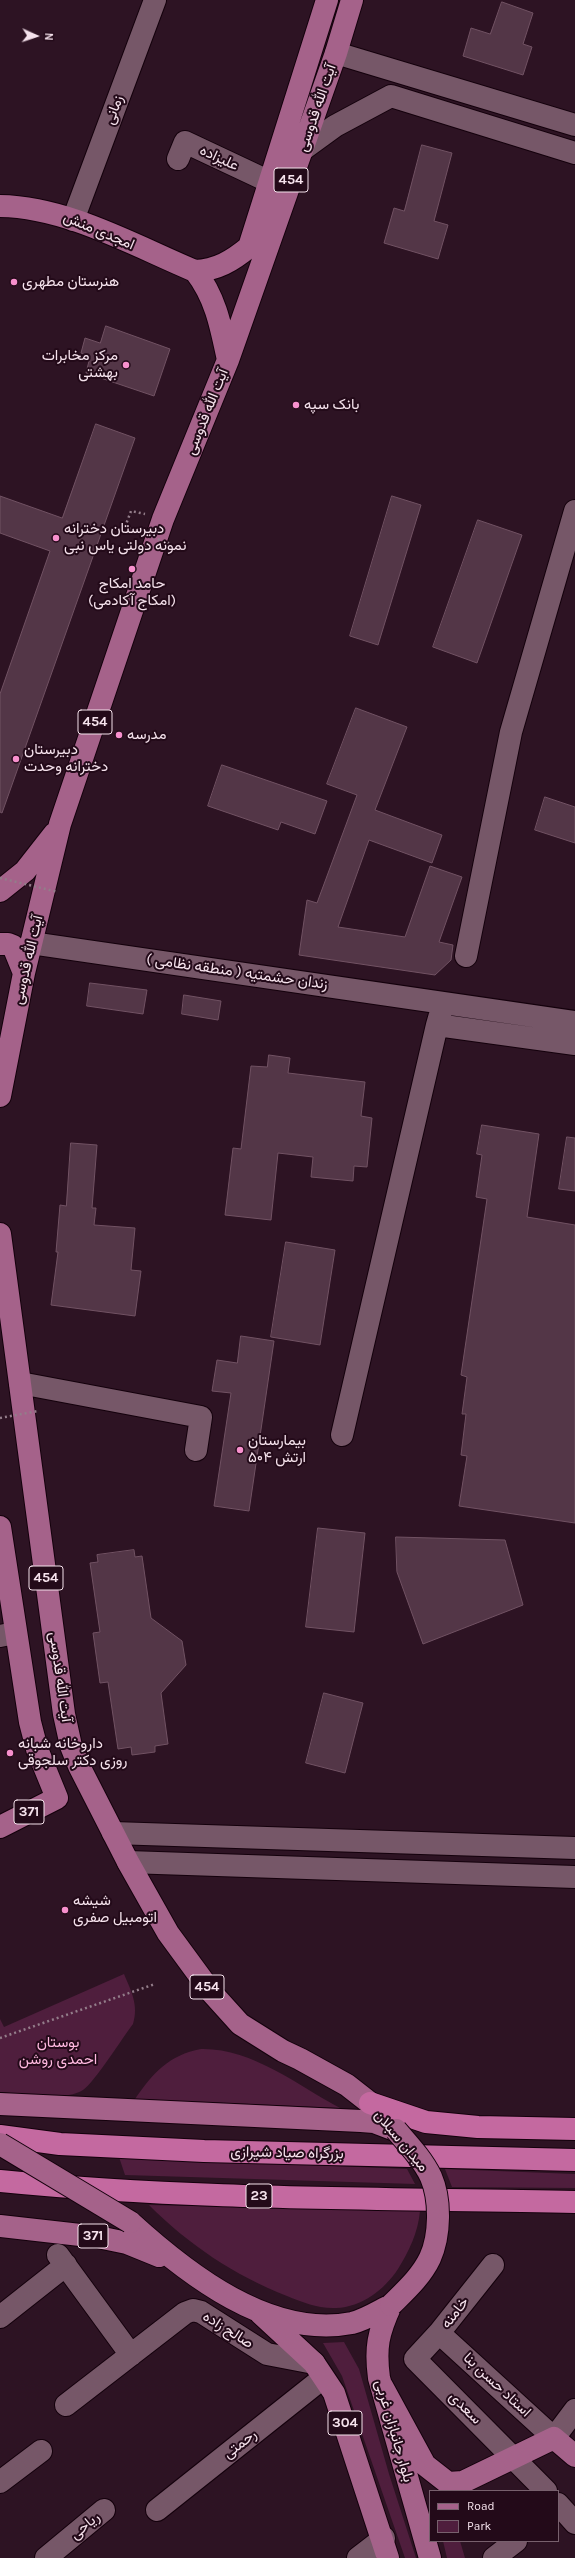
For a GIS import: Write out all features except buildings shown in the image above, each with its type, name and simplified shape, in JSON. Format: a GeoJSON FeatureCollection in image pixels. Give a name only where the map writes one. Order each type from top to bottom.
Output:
{"type":"FeatureCollection","features":[{"type":"Feature","properties":{"kind":"highway"},"geometry":{"type":"LineString","coordinates":[[370,2103],[426,2122],[478,2127],[575,2129]]}},
{"type":"Feature","properties":{"kind":"highway","name":"بزرگراه صیاد شیرازی"},"geometry":{"type":"LineString","coordinates":[[0,2136],[60,2144],[204,2151],[575,2160]]}},
{"type":"Feature","properties":{"kind":"highway","name":"23"},"geometry":{"type":"LineString","coordinates":[[0,2181],[61,2187],[205,2195],[575,2202]]}},
{"type":"Feature","properties":{"kind":"main road","name":"آیت الله قدوسی"},"geometry":{"type":"LineString","coordinates":[[195,271],[223,266],[249,247],[327,0]]}},
{"type":"Feature","properties":{"kind":"main road","name":"آیت الله قدوسی"},"geometry":{"type":"LineString","coordinates":[[0,1096],[24,973],[60,824],[163,519],[228,360],[336,53],[352,0]]}},
{"type":"Feature","properties":{"kind":"main road","name":"امجدی منش"},"geometry":{"type":"LineString","coordinates":[[0,206],[36,208],[73,220],[195,271]]}},
{"type":"Feature","properties":{"kind":"main road"},"geometry":{"type":"LineString","coordinates":[[195,271],[212,295],[216,305],[228,360]]}},
{"type":"Feature","properties":{"kind":"main road","name":"آیت الله قدوسی"},"geometry":{"type":"LineString","coordinates":[[0,890],[25,872],[60,824]]}},
{"type":"Feature","properties":{"kind":"main road"},"geometry":{"type":"LineString","coordinates":[[0,944],[8,944],[13,946],[24,973]]}},
{"type":"Feature","properties":{"kind":"main road","name":"آیت الله قدوسی"},"geometry":{"type":"LineString","coordinates":[[0,1234],[67,1730],[79,1766],[128,1862],[168,1933],[212,1993],[240,2024],[283,2051]]}},
{"type":"Feature","properties":{"kind":"main road","name":"454"},"geometry":{"type":"LineString","coordinates":[[0,1527],[8,1635],[33,1736],[57,1798]]}},
{"type":"Feature","properties":{"kind":"main road","name":"371"},"geometry":{"type":"LineString","coordinates":[[0,1827],[57,1798]]}},
{"type":"Feature","properties":{"kind":"main road","name":"میدان سبلان"},"geometry":{"type":"LineString","coordinates":[[0,2144],[130,2222],[182,2265],[229,2296],[260,2313],[312,2326],[353,2323],[391,2305],[414,2282],[430,2258],[438,2222],[437,2202],[432,2178],[422,2162],[396,2130],[370,2103],[347,2085],[300,2058],[283,2051]]}},
{"type":"Feature","properties":{"kind":"main road"},"geometry":{"type":"LineString","coordinates":[[0,2104],[360,2121],[374,2122],[396,2130]]}},
{"type":"Feature","properties":{"kind":"main road","name":"371"},"geometry":{"type":"LineString","coordinates":[[0,2226],[83,2235],[127,2243],[182,2265]]}},
{"type":"Feature","properties":{"kind":"main road","name":"بلوار جانبازان غربی"},"geometry":{"type":"LineString","coordinates":[[391,2305],[380,2328],[375,2352],[382,2386],[430,2558]]}},
{"type":"Feature","properties":{"kind":"main road","name":"304"},"geometry":{"type":"LineString","coordinates":[[260,2313],[318,2370],[334,2393],[386,2548]]}},
{"type":"Feature","properties":{"kind":"main road"},"geometry":{"type":"LineString","coordinates":[[382,2386],[425,2465],[448,2483],[463,2482],[516,2458],[554,2438],[575,2456]]}},
{"type":"Feature","properties":{"kind":"street","name":"زمانی"},"geometry":{"type":"LineString","coordinates":[[73,220],[155,0]]}},
{"type":"Feature","properties":{"kind":"street"},"geometry":{"type":"LineString","coordinates":[[336,53],[575,125]]}},
{"type":"Feature","properties":{"kind":"street"},"geometry":{"type":"LineString","coordinates":[[302,150],[336,126],[391,96],[575,153]]}},
{"type":"Feature","properties":{"kind":"street","name":"علیزاده"},"geometry":{"type":"LineString","coordinates":[[178,159],[185,142],[270,182]]}},
{"type":"Feature","properties":{"kind":"street"},"geometry":{"type":"LineString","coordinates":[[466,956],[511,732],[575,511]]}},
{"type":"Feature","properties":{"kind":"street","name":"زندان حشمتیه ( منطقه نظامی )"},"geometry":{"type":"LineString","coordinates":[[31,943],[575,1022]]}},
{"type":"Feature","properties":{"kind":"street"},"geometry":{"type":"LineString","coordinates":[[342,1435],[443,1002]]}},
{"type":"Feature","properties":{"kind":"street"},"geometry":{"type":"LineString","coordinates":[[437,1025],[575,1044]]}},
{"type":"Feature","properties":{"kind":"street"},"geometry":{"type":"LineString","coordinates":[[20,1383],[202,1417],[196,1450]]}},
{"type":"Feature","properties":{"kind":"street"},"geometry":{"type":"LineString","coordinates":[[113,1833],[575,1848]]}},
{"type":"Feature","properties":{"kind":"street"},"geometry":{"type":"LineString","coordinates":[[168,1835],[169,1864]]}},
{"type":"Feature","properties":{"kind":"street"},"geometry":{"type":"LineString","coordinates":[[128,1862],[575,1878]]}},
{"type":"Feature","properties":{"kind":"street"},"geometry":{"type":"LineString","coordinates":[[0,2317],[62,2260],[131,2354]]}},
{"type":"Feature","properties":{"kind":"street","name":"خامنه"},"geometry":{"type":"LineString","coordinates":[[415,2359],[440,2333],[493,2265]]}},
{"type":"Feature","properties":{"kind":"street","name":"صالح زاده"},"geometry":{"type":"LineString","coordinates":[[66,2405],[185,2312],[193,2310],[201,2312],[267,2354],[318,2370]]}},
{"type":"Feature","properties":{"kind":"street","name":"استاد حسن بنا"},"geometry":{"type":"LineString","coordinates":[[440,2333],[554,2438]]}},
{"type":"Feature","properties":{"kind":"street","name":"سعدی"},"geometry":{"type":"LineString","coordinates":[[415,2359],[516,2458],[545,2490]]}},
{"type":"Feature","properties":{"kind":"street","name":"رحمتی"},"geometry":{"type":"LineString","coordinates":[[157,2510],[318,2370]]}},
{"type":"Feature","properties":{"kind":"street"},"geometry":{"type":"LineString","coordinates":[[554,2438],[575,2410]]}},
{"type":"Feature","properties":{"kind":"street"},"geometry":{"type":"LineString","coordinates":[[0,2482],[42,2451]]}},
{"type":"Feature","properties":{"kind":"street"},"geometry":{"type":"LineString","coordinates":[[559,2506],[575,2523]]}},
{"type":"Feature","properties":{"kind":"street","name":"ریاحی"},"geometry":{"type":"LineString","coordinates":[[46,2558],[104,2510]]}},
{"type":"Feature","properties":{"kind":"street"},"geometry":{"type":"LineString","coordinates":[[494,2558],[515,2542]]}},
{"type":"Feature","properties":{"kind":"street"},"geometry":{"type":"LineString","coordinates":[[358,2558],[386,2548]]}},
{"type":"Feature","properties":{"kind":"path"},"geometry":{"type":"LineString","coordinates":[[131,511],[125,528],[171,544]]}},
{"type":"Feature","properties":{"kind":"path"},"geometry":{"type":"LineString","coordinates":[[0,878],[58,892]]}},
{"type":"Feature","properties":{"kind":"path"},"geometry":{"type":"LineString","coordinates":[[0,1418],[38,1411]]}},
{"type":"Feature","properties":{"kind":"path"},"geometry":{"type":"LineString","coordinates":[[0,2038],[155,1984]]}},
{"type":"Feature","properties":{"kind":"green space","name":"بوستان احمدی روشن"},"geometry":{"type":"Polygon","coordinates":[[[124,1974],[132,1992],[135,2004],[135,2017],[133,2024],[88,2086],[75,2094],[65,2096],[43,2096],[0,2092],[0,2019],[4,2027],[124,1974]]]}},
{"type":"Feature","properties":{"kind":"green space"},"geometry":{"type":"Polygon","coordinates":[[[201,2049],[220,2050],[256,2061],[291,2079],[340,2108],[135,2099],[148,2081],[163,2066],[180,2056],[201,2049]]]}},
{"type":"Feature","properties":{"kind":"green space"},"geometry":{"type":"Polygon","coordinates":[[[119,2157],[407,2169],[415,2184],[125,2175],[119,2157]]]}},
{"type":"Feature","properties":{"kind":"green space"},"geometry":{"type":"Polygon","coordinates":[[[445,2169],[575,2174],[575,2188],[452,2187],[445,2169]]]}},
{"type":"Feature","properties":{"kind":"green space"},"geometry":{"type":"Polygon","coordinates":[[[149,2205],[420,2211],[415,2234],[409,2249],[398,2269],[386,2284],[372,2296],[363,2301],[346,2307],[330,2308],[311,2305],[267,2288],[231,2269],[196,2246],[164,2220],[149,2205]]]}},
{"type":"Feature","properties":{"kind":"green space"},"geometry":{"type":"Polygon","coordinates":[[[344,2342],[359,2369],[389,2474],[416,2558],[405,2558],[342,2376],[323,2343],[344,2342]]]}},
{"type":"Feature","properties":{"kind":"green space"},"geometry":{"type":"Polygon","coordinates":[[[443,2542],[460,2542],[465,2558],[447,2558],[443,2542]]]}},
{"type":"Feature","properties":{"kind":"place","name":"هنرستان مطهری"},"geometry":{"type":"Point","coordinates":[14,282]}},
{"type":"Feature","properties":{"kind":"place","name":"مرکز مخابرات بهشتی"},"geometry":{"type":"Point","coordinates":[126,365]}},
{"type":"Feature","properties":{"kind":"place","name":"بانک سپه"},"geometry":{"type":"Point","coordinates":[296,405]}},
{"type":"Feature","properties":{"kind":"place","name":"دبیرستان دخترانه نمونه دولتی یاس نبی"},"geometry":{"type":"Point","coordinates":[56,538]}},
{"type":"Feature","properties":{"kind":"place","name":"حامد امکاج (امکاج آکادمی)"},"geometry":{"type":"Point","coordinates":[132,569]}},
{"type":"Feature","properties":{"kind":"place","name":"مدرسه"},"geometry":{"type":"Point","coordinates":[119,735]}},
{"type":"Feature","properties":{"kind":"place","name":"دبیرستان دخترانه وحدت"},"geometry":{"type":"Point","coordinates":[16,759]}},
{"type":"Feature","properties":{"kind":"place","name":"بیمارستان ۵۰۴ ارتش"},"geometry":{"type":"Point","coordinates":[240,1450]}},
{"type":"Feature","properties":{"kind":"place","name":"داروخانه شبانه روزی دکتر سلجوقی"},"geometry":{"type":"Point","coordinates":[10,1753]}},
{"type":"Feature","properties":{"kind":"place","name":"شیشه اتومبیل صفری"},"geometry":{"type":"Point","coordinates":[65,1910]}}]}
